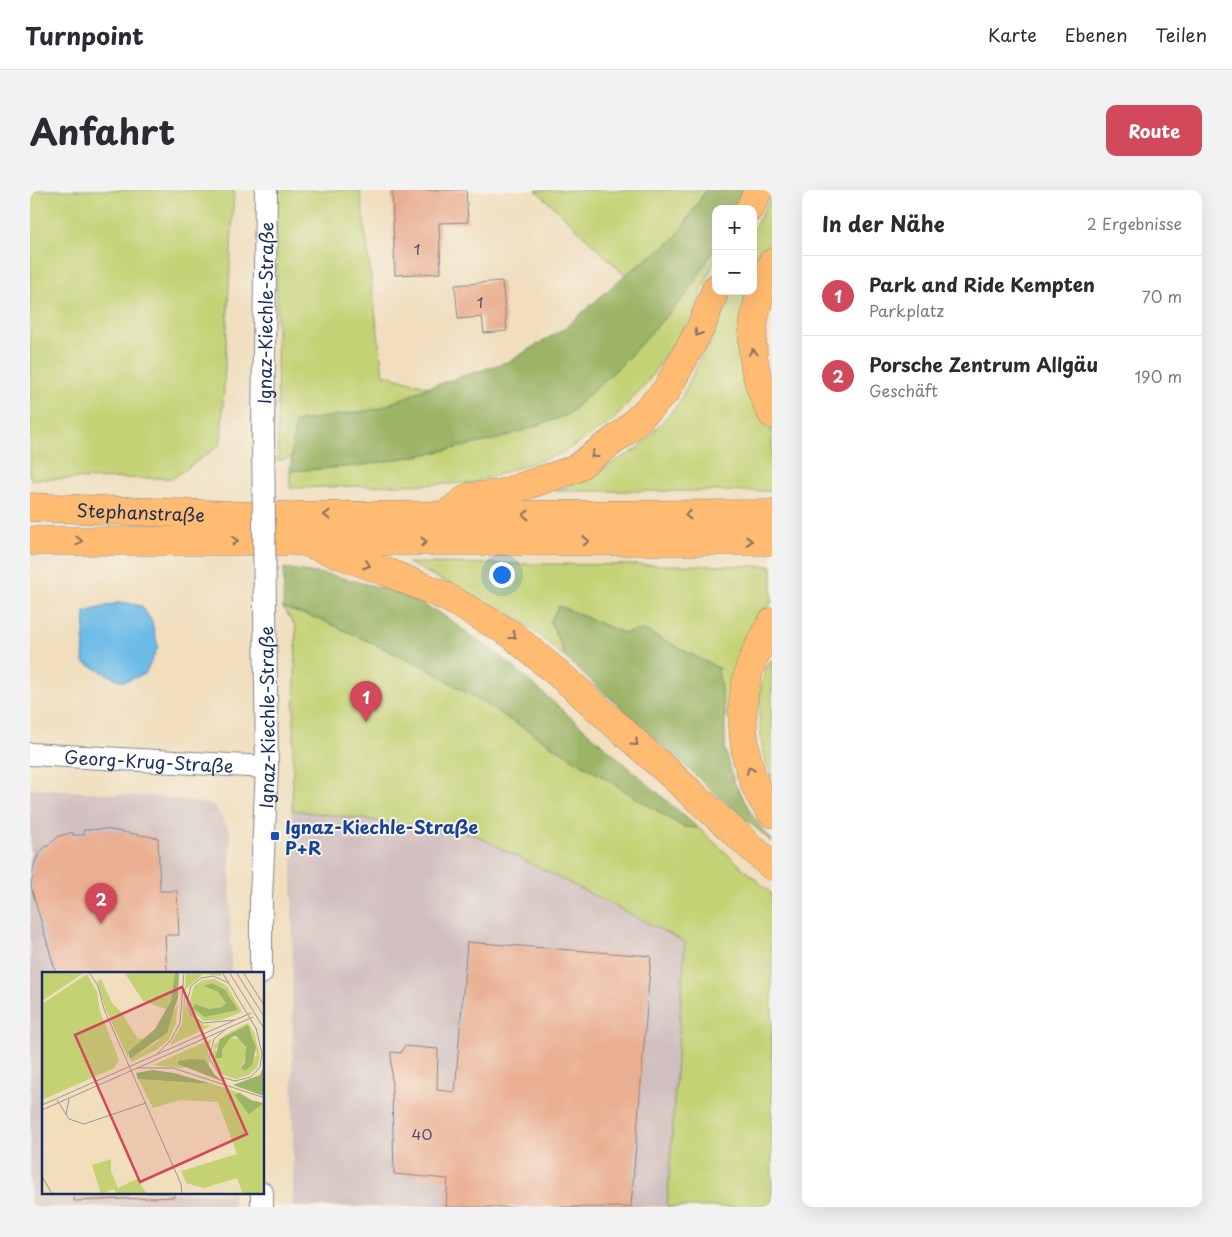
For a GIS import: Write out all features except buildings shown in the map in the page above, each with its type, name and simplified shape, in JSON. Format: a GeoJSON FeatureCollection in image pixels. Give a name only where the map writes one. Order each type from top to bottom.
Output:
{"type":"FeatureCollection","features":[{"type":"Feature","properties":{"kind":"main road"},"geometry":{"type":"LineString","coordinates":[[751,205],[759,190]]}},
{"type":"Feature","properties":{"kind":"main road"},"geometry":{"type":"LineString","coordinates":[[772,263],[758,293],[752,325],[755,369],[772,414]]}},
{"type":"Feature","properties":{"kind":"main road"},"geometry":{"type":"LineString","coordinates":[[445,515],[469,497],[500,494],[575,469],[625,432],[666,391],[702,325],[713,295]]}},
{"type":"Feature","properties":{"kind":"main road","name":"Stephanstraße"},"geometry":{"type":"LineString","coordinates":[[30,507],[252,516],[772,514]]}},
{"type":"Feature","properties":{"kind":"main road","name":"Stephanstraße"},"geometry":{"type":"LineString","coordinates":[[30,541],[772,541]]}},
{"type":"Feature","properties":{"kind":"main road"},"geometry":{"type":"LineString","coordinates":[[305,542],[445,596],[511,634],[574,687],[772,866]]}},
{"type":"Feature","properties":{"kind":"main road"},"geometry":{"type":"LineString","coordinates":[[772,622],[750,666],[741,713],[747,762],[766,806],[772,813]]}},
{"type":"Feature","properties":{"kind":"street","name":"Ignaz-Kiechle-Straße"},"geometry":{"type":"LineString","coordinates":[[261,972],[261,897],[267,767],[263,435],[266,190]]}},
{"type":"Feature","properties":{"kind":"street","name":"Georg-Krug-Straße"},"geometry":{"type":"LineString","coordinates":[[30,754],[267,767]]}},
{"type":"Feature","properties":{"kind":"street"},"geometry":{"type":"LineString","coordinates":[[262,1194],[262,1207]]}},
{"type":"Feature","properties":{"kind":"shaded area"},"geometry":{"type":"Polygon","coordinates":[[[30,788],[170,798],[215,806],[230,832],[231,972],[42,972],[42,1194],[233,1194],[233,1207],[30,1207],[30,788]]]}},
{"type":"Feature","properties":{"kind":"shaded area"},"geometry":{"type":"Polygon","coordinates":[[[292,810],[471,833],[685,942],[667,1207],[293,1207],[292,810]]]}},
{"type":"Feature","properties":{"kind":"green space"},"geometry":{"type":"Polygon","coordinates":[[[30,190],[234,190],[221,444],[173,478],[30,479],[30,190]]]}},
{"type":"Feature","properties":{"kind":"green space"},"geometry":{"type":"Polygon","coordinates":[[[276,190],[360,190],[383,374],[429,387],[378,409],[296,422],[292,457],[278,461],[276,190]]]}},
{"type":"Feature","properties":{"kind":"green space"},"geometry":{"type":"Polygon","coordinates":[[[536,190],[706,190],[675,239],[625,275],[536,190]]]}},
{"type":"Feature","properties":{"kind":"green space"},"geometry":{"type":"Polygon","coordinates":[[[706,190],[744,190],[738,205],[712,205],[712,253],[685,296],[624,362],[567,415],[498,439],[437,452],[358,466],[290,471],[295,422],[378,409],[429,387],[510,361],[565,328],[625,275],[675,239],[706,190]]]}},
{"type":"Feature","properties":{"kind":"green space"},"geometry":{"type":"Polygon","coordinates":[[[772,195],[772,239],[761,254],[757,264],[757,250],[757,223],[772,195]]]}},
{"type":"Feature","properties":{"kind":"green space"},"geometry":{"type":"Polygon","coordinates":[[[712,253],[712,266],[691,318],[648,381],[611,422],[562,453],[473,483],[290,488],[290,471],[358,466],[437,452],[498,439],[567,415],[624,362],[685,296],[712,253]]]}},
{"type":"Feature","properties":{"kind":"green space"},"geometry":{"type":"Polygon","coordinates":[[[727,295],[746,295],[741,352],[757,405],[772,428],[772,491],[556,491],[587,478],[639,448],[679,403],[713,333],[727,295]]]}},
{"type":"Feature","properties":{"kind":"green space"},"geometry":{"type":"Polygon","coordinates":[[[408,563],[772,566],[772,602],[754,629],[741,658],[725,720],[718,668],[644,630],[623,633],[559,606],[550,622],[567,659],[521,620],[408,563]]]}},
{"type":"Feature","properties":{"kind":"green space"},"geometry":{"type":"Polygon","coordinates":[[[284,568],[335,576],[393,591],[440,613],[505,660],[698,828],[683,827],[427,668],[322,620],[283,608],[284,568]]]}},
{"type":"Feature","properties":{"kind":"green space"},"geometry":{"type":"Polygon","coordinates":[[[559,606],[623,633],[644,630],[718,668],[725,720],[725,749],[734,782],[751,813],[772,842],[567,659],[550,621],[559,606]]]}},
{"type":"Feature","properties":{"kind":"green space"},"geometry":{"type":"Polygon","coordinates":[[[283,608],[322,620],[427,668],[683,827],[698,828],[772,894],[772,1207],[667,1207],[685,942],[471,833],[292,810],[296,627],[283,608]]]}},
{"type":"Feature","properties":{"kind":"green space"},"geometry":{"type":"Polygon","coordinates":[[[772,659],[772,779],[762,743],[760,700],[763,676],[772,659]]]}},
{"type":"Feature","properties":{"kind":"water"},"geometry":{"type":"Polygon","coordinates":[[[121,602],[142,606],[152,622],[158,647],[145,674],[123,682],[83,662],[85,612],[121,602]]]}},
{"type":"Feature","properties":{"kind":"place","name":"Park and Ride Kempten"},"geometry":{"type":"Point","coordinates":[366,722]}},
{"type":"Feature","properties":{"kind":"place","name":"Ignaz-Kiechle-Straße P+R"},"geometry":{"type":"Point","coordinates":[275,836]}},
{"type":"Feature","properties":{"kind":"place","name":"Porsche Zentrum Allgäu"},"geometry":{"type":"Point","coordinates":[101,924]}}]}
